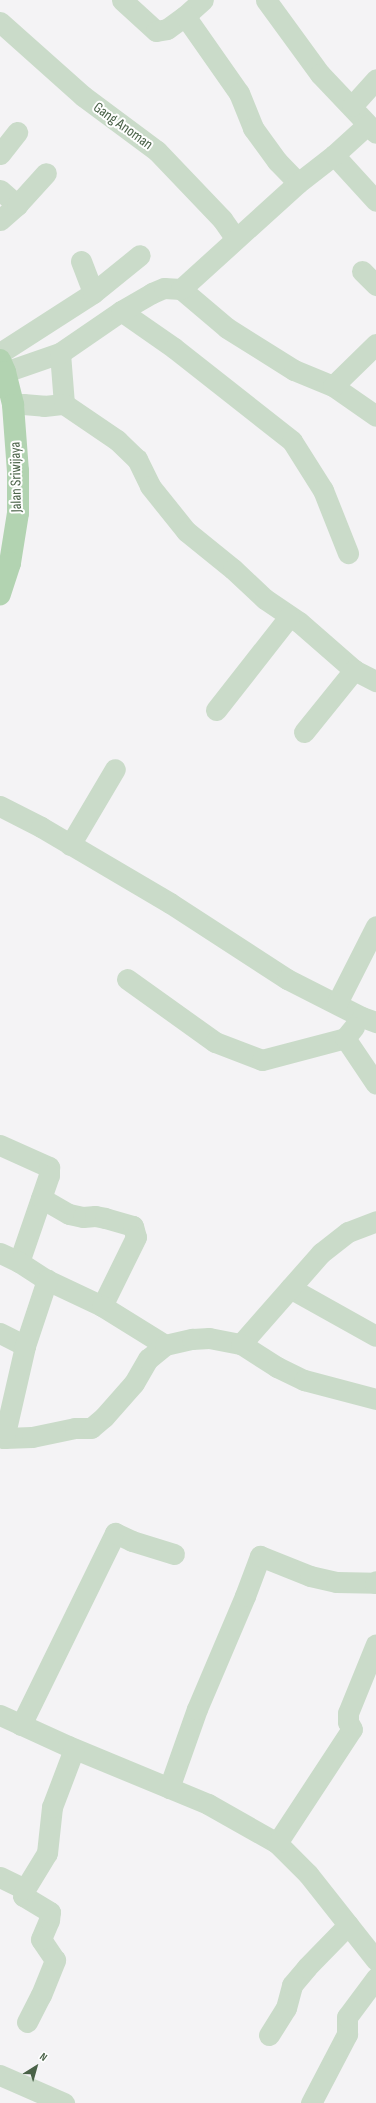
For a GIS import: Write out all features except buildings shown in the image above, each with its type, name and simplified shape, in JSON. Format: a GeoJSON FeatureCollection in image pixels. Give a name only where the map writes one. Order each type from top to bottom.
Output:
{"type":"FeatureCollection","features":[{"type":"Feature","properties":{"kind":"main road","name":"Jalan Sriwijaya"},"geometry":{"type":"LineString","coordinates":[[0,594],[10,563],[18,513],[18,404],[2,362]]}},
{"type":"Feature","properties":{"kind":"street"},"geometry":{"type":"LineString","coordinates":[[122,0],[156,31],[167,28],[185,16],[203,0]]}},
{"type":"Feature","properties":{"kind":"street"},"geometry":{"type":"LineString","coordinates":[[181,288],[298,183],[334,155],[372,129],[352,106],[320,74],[266,0]]}},
{"type":"Feature","properties":{"kind":"street"},"geometry":{"type":"LineString","coordinates":[[185,16],[238,93],[253,128],[277,161],[298,183]]}},
{"type":"Feature","properties":{"kind":"street","name":"Gang Anoman"},"geometry":{"type":"LineString","coordinates":[[0,22],[83,96],[157,151],[222,219],[236,239]]}},
{"type":"Feature","properties":{"kind":"street"},"geometry":{"type":"LineString","coordinates":[[352,106],[376,79]]}},
{"type":"Feature","properties":{"kind":"street"},"geometry":{"type":"LineString","coordinates":[[0,154],[17,132]]}},
{"type":"Feature","properties":{"kind":"street"},"geometry":{"type":"LineString","coordinates":[[334,155],[376,202]]}},
{"type":"Feature","properties":{"kind":"street"},"geometry":{"type":"LineString","coordinates":[[0,220],[17,205],[46,173]]}},
{"type":"Feature","properties":{"kind":"street"},"geometry":{"type":"LineString","coordinates":[[0,190],[17,205]]}},
{"type":"Feature","properties":{"kind":"street"},"geometry":{"type":"LineString","coordinates":[[2,362],[94,293],[140,255]]}},
{"type":"Feature","properties":{"kind":"street"},"geometry":{"type":"LineString","coordinates":[[81,261],[94,293]]}},
{"type":"Feature","properties":{"kind":"street"},"geometry":{"type":"LineString","coordinates":[[2,362],[60,353],[121,311],[158,291],[164,288],[181,288],[227,328],[294,370],[333,386],[376,416]]}},
{"type":"Feature","properties":{"kind":"street"},"geometry":{"type":"LineString","coordinates":[[121,311],[174,348],[292,441],[323,490],[348,553]]}},
{"type":"Feature","properties":{"kind":"street"},"geometry":{"type":"LineString","coordinates":[[333,386],[376,344]]}},
{"type":"Feature","properties":{"kind":"street"},"geometry":{"type":"LineString","coordinates":[[54,405],[60,353]]}},
{"type":"Feature","properties":{"kind":"street"},"geometry":{"type":"LineString","coordinates":[[18,404],[54,405],[117,440],[137,459],[150,486],[186,531],[233,569],[265,599],[326,644],[354,670],[376,681]]}},
{"type":"Feature","properties":{"kind":"street"},"geometry":{"type":"LineString","coordinates":[[216,710],[289,617]]}},
{"type":"Feature","properties":{"kind":"street"},"geometry":{"type":"LineString","coordinates":[[304,732],[354,670]]}},
{"type":"Feature","properties":{"kind":"street"},"geometry":{"type":"LineString","coordinates":[[70,845],[115,769]]}},
{"type":"Feature","properties":{"kind":"street"},"geometry":{"type":"LineString","coordinates":[[0,806],[170,904],[287,978],[369,1019],[345,1038],[262,1060],[215,1042],[127,979]]}},
{"type":"Feature","properties":{"kind":"street"},"geometry":{"type":"LineString","coordinates":[[337,1003],[376,926]]}},
{"type":"Feature","properties":{"kind":"street"},"geometry":{"type":"LineString","coordinates":[[345,1038],[376,1084]]}},
{"type":"Feature","properties":{"kind":"street"},"geometry":{"type":"LineString","coordinates":[[0,1145],[48,1166],[49,1175],[19,1262]]}},
{"type":"Feature","properties":{"kind":"street"},"geometry":{"type":"LineString","coordinates":[[41,1198],[69,1214],[83,1217],[95,1216],[133,1226],[136,1237],[102,1306]]}},
{"type":"Feature","properties":{"kind":"street"},"geometry":{"type":"LineString","coordinates":[[241,1344],[322,1253],[348,1232],[376,1221]]}},
{"type":"Feature","properties":{"kind":"street"},"geometry":{"type":"LineString","coordinates":[[0,1253],[19,1262],[47,1280],[102,1306],[165,1345]]}},
{"type":"Feature","properties":{"kind":"street"},"geometry":{"type":"LineString","coordinates":[[47,1280],[25,1346],[2,1438],[32,1437],[75,1428],[91,1428],[104,1417],[134,1383],[148,1359],[165,1345],[209,1338],[241,1344],[277,1367],[304,1380],[376,1399]]}},
{"type":"Feature","properties":{"kind":"street"},"geometry":{"type":"LineString","coordinates":[[290,1288],[376,1336]]}},
{"type":"Feature","properties":{"kind":"street"},"geometry":{"type":"LineString","coordinates":[[0,1333],[25,1346]]}},
{"type":"Feature","properties":{"kind":"street"},"geometry":{"type":"LineString","coordinates":[[22,1725],[115,1533],[132,1541],[174,1554]]}},
{"type":"Feature","properties":{"kind":"street"},"geometry":{"type":"LineString","coordinates":[[169,1788],[197,1709],[245,1596],[260,1556],[323,1579],[336,1582],[376,1583]]}},
{"type":"Feature","properties":{"kind":"street"},"geometry":{"type":"LineString","coordinates":[[277,1843],[352,1729],[348,1722],[348,1713],[376,1644]]}},
{"type":"Feature","properties":{"kind":"street"},"geometry":{"type":"LineString","coordinates":[[0,1715],[74,1749],[208,1804],[277,1843],[308,1874],[376,1960]]}},
{"type":"Feature","properties":{"kind":"street"},"geometry":{"type":"LineString","coordinates":[[27,2022],[41,1995],[55,1960],[41,1939],[51,1914],[23,1896],[25,1889],[47,1853],[52,1807],[74,1749]]}},
{"type":"Feature","properties":{"kind":"street"},"geometry":{"type":"LineString","coordinates":[[0,1877],[25,1889]]}},
{"type":"Feature","properties":{"kind":"street"},"geometry":{"type":"LineString","coordinates":[[269,2035],[286,2008],[292,1985],[307,1967],[348,1925]]}},
{"type":"Feature","properties":{"kind":"street"},"geometry":{"type":"LineString","coordinates":[[311,2103],[347,2034],[347,2017],[376,1978]]}},
{"type":"Feature","properties":{"kind":"street"},"geometry":{"type":"LineString","coordinates":[[0,2075],[34,2097],[64,2103]]}}]}
